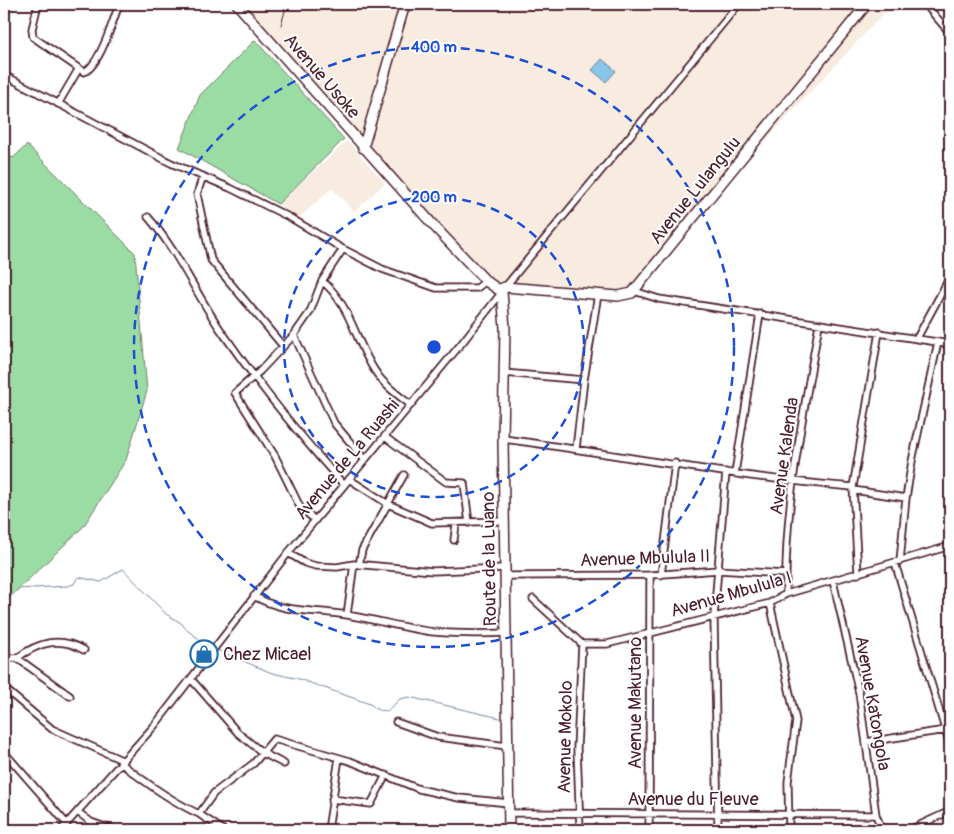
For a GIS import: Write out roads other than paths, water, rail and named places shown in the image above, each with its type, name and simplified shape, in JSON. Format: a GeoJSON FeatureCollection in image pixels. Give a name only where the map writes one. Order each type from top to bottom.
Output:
{"type":"FeatureCollection","features":[{"type":"Feature","properties":{"kind":"street"},"geometry":{"type":"LineString","coordinates":[[38,4],[32,29],[33,37],[78,70],[87,72],[94,63],[119,4]]}},
{"type":"Feature","properties":{"kind":"street","name":"Avenue Usoke"},"geometry":{"type":"LineString","coordinates":[[237,4],[363,148],[486,281],[502,289]]}},
{"type":"Feature","properties":{"kind":"street"},"geometry":{"type":"LineString","coordinates":[[363,148],[404,4]]}},
{"type":"Feature","properties":{"kind":"street","name":"Avenue de La Ruashi"},"geometry":{"type":"LineString","coordinates":[[61,830],[123,763],[191,679],[288,553],[411,405],[502,289],[739,4]]}},
{"type":"Feature","properties":{"kind":"street","name":"Avenue Lulangulu"},"geometry":{"type":"LineString","coordinates":[[634,291],[867,4]]}},
{"type":"Feature","properties":{"kind":"street"},"geometry":{"type":"LineString","coordinates":[[925,4],[950,32]]}},
{"type":"Feature","properties":{"kind":"street"},"geometry":{"type":"LineString","coordinates":[[58,104],[78,70]]}},
{"type":"Feature","properties":{"kind":"street"},"geometry":{"type":"LineString","coordinates":[[4,75],[171,162],[289,217],[342,250],[427,287],[477,288],[486,281]]}},
{"type":"Feature","properties":{"kind":"street"},"geometry":{"type":"LineString","coordinates":[[202,176],[197,194],[211,260],[283,346]]}},
{"type":"Feature","properties":{"kind":"street"},"geometry":{"type":"LineString","coordinates":[[148,216],[166,238],[196,292],[254,376],[344,485]]}},
{"type":"Feature","properties":{"kind":"street"},"geometry":{"type":"LineString","coordinates":[[315,520],[300,507],[275,456],[235,395],[236,391],[254,376],[294,335],[310,312],[322,281],[342,250]]}},
{"type":"Feature","properties":{"kind":"street"},"geometry":{"type":"LineString","coordinates":[[917,338],[950,277]]}},
{"type":"Feature","properties":{"kind":"street"},"geometry":{"type":"LineString","coordinates":[[322,281],[331,288],[339,301],[377,374],[411,405]]}},
{"type":"Feature","properties":{"kind":"street"},"geometry":{"type":"LineString","coordinates":[[502,289],[626,295],[634,291],[659,299],[950,344]]}},
{"type":"Feature","properties":{"kind":"street","name":"Route de la Luano"},"geometry":{"type":"LineString","coordinates":[[502,289],[504,300],[503,439],[509,830]]}},
{"type":"Feature","properties":{"kind":"street"},"geometry":{"type":"LineString","coordinates":[[576,449],[584,380],[598,294]]}},
{"type":"Feature","properties":{"kind":"street"},"geometry":{"type":"LineString","coordinates":[[735,473],[760,314]]}},
{"type":"Feature","properties":{"kind":"street","name":"Avenue Kalenda"},"geometry":{"type":"LineString","coordinates":[[786,594],[793,482],[819,324]]}},
{"type":"Feature","properties":{"kind":"street"},"geometry":{"type":"LineString","coordinates":[[858,574],[853,488],[879,332]]}},
{"type":"Feature","properties":{"kind":"street"},"geometry":{"type":"LineString","coordinates":[[294,335],[334,423],[365,460]]}},
{"type":"Feature","properties":{"kind":"street"},"geometry":{"type":"LineString","coordinates":[[938,342],[906,498],[898,562],[950,746]]}},
{"type":"Feature","properties":{"kind":"street"},"geometry":{"type":"LineString","coordinates":[[504,373],[584,380]]}},
{"type":"Feature","properties":{"kind":"street"},"geometry":{"type":"LineString","coordinates":[[385,437],[446,482],[464,483],[469,523]]}},
{"type":"Feature","properties":{"kind":"street"},"geometry":{"type":"LineString","coordinates":[[503,439],[793,482],[853,488],[906,498]]}},
{"type":"Feature","properties":{"kind":"street"},"geometry":{"type":"LineString","coordinates":[[661,575],[675,463]]}},
{"type":"Feature","properties":{"kind":"street"},"geometry":{"type":"LineString","coordinates":[[718,830],[714,618],[726,472]]}},
{"type":"Feature","properties":{"kind":"street"},"geometry":{"type":"LineString","coordinates":[[347,616],[356,564],[404,475]]}},
{"type":"Feature","properties":{"kind":"street"},"geometry":{"type":"LineString","coordinates":[[349,479],[388,504],[432,523],[456,524],[504,521]]}},
{"type":"Feature","properties":{"kind":"street"},"geometry":{"type":"LineString","coordinates":[[454,540],[456,524]]}},
{"type":"Feature","properties":{"kind":"street","name":"Avenue Mbulula I"},"geometry":{"type":"LineString","coordinates":[[582,644],[616,643],[650,632],[714,618],[770,603],[786,594],[950,546]]}},
{"type":"Feature","properties":{"kind":"street","name":"Avenue Mbulula II"},"geometry":{"type":"LineString","coordinates":[[288,553],[311,565],[337,567],[356,564],[433,571],[661,575],[718,570],[786,574]]}},
{"type":"Feature","properties":{"kind":"street","name":"Avenue Makutano"},"geometry":{"type":"LineString","coordinates":[[649,830],[650,575]]}},
{"type":"Feature","properties":{"kind":"street","name":"Avenue Katongola"},"geometry":{"type":"LineString","coordinates":[[833,581],[854,668],[876,815],[882,830]]}},
{"type":"Feature","properties":{"kind":"street"},"geometry":{"type":"LineString","coordinates":[[254,596],[280,608],[347,616],[434,632],[507,633]]}},
{"type":"Feature","properties":{"kind":"street"},"geometry":{"type":"LineString","coordinates":[[533,599],[582,644]]}},
{"type":"Feature","properties":{"kind":"street"},"geometry":{"type":"LineString","coordinates":[[770,603],[796,722],[789,765],[789,830]]}},
{"type":"Feature","properties":{"kind":"street"},"geometry":{"type":"LineString","coordinates":[[4,664],[11,658],[18,658],[35,647],[58,641],[73,644],[84,650]]}},
{"type":"Feature","properties":{"kind":"street","name":"Avenue Mokolo"},"geometry":{"type":"LineString","coordinates":[[580,830],[577,748],[582,644]]}},
{"type":"Feature","properties":{"kind":"street"},"geometry":{"type":"LineString","coordinates":[[18,658],[70,696]]}},
{"type":"Feature","properties":{"kind":"street"},"geometry":{"type":"LineString","coordinates":[[191,679],[238,733],[263,752],[284,764]]}},
{"type":"Feature","properties":{"kind":"street"},"geometry":{"type":"LineString","coordinates":[[4,688],[52,729],[123,763],[155,789],[224,830]]}},
{"type":"Feature","properties":{"kind":"street"},"geometry":{"type":"LineString","coordinates":[[396,722],[438,737],[508,746]]}},
{"type":"Feature","properties":{"kind":"street"},"geometry":{"type":"LineString","coordinates":[[866,742],[946,730]]}},
{"type":"Feature","properties":{"kind":"street"},"geometry":{"type":"LineString","coordinates":[[199,814],[214,793],[253,764],[269,744],[276,739],[339,758],[386,775],[414,788],[448,796],[509,803]]}},
{"type":"Feature","properties":{"kind":"street"},"geometry":{"type":"LineString","coordinates":[[4,752],[67,824]]}},
{"type":"Feature","properties":{"kind":"street"},"geometry":{"type":"LineString","coordinates":[[328,830],[339,758]]}},
{"type":"Feature","properties":{"kind":"street"},"geometry":{"type":"LineString","coordinates":[[332,799],[371,804],[386,775]]}},
{"type":"Feature","properties":{"kind":"street"},"geometry":{"type":"LineString","coordinates":[[909,830],[917,829],[950,811]]}},
{"type":"Feature","properties":{"kind":"street"},"geometry":{"type":"LineString","coordinates":[[79,812],[91,822],[114,830]]}},
{"type":"Feature","properties":{"kind":"street","name":"Avenue du Fleuve"},"geometry":{"type":"LineString","coordinates":[[509,813],[876,815]]}},
{"type":"Feature","properties":{"kind":"water"},"geometry":{"type":"Polygon","coordinates":[[[602,59],[616,71],[606,82],[592,70],[602,59]]]}},
{"type":"Feature","properties":{"kind":"waterway"},"geometry":{"type":"LineString","coordinates":[[18,589],[67,586],[74,584],[78,577],[101,582],[123,569],[166,614],[181,623],[187,630],[211,648]]}},
{"type":"Feature","properties":{"kind":"waterway"},"geometry":{"type":"LineString","coordinates":[[217,650],[272,673],[299,679],[370,704],[378,710],[387,711],[400,699],[409,697],[500,718]]}},
{"type":"Feature","properties":{"kind":"railway"},"geometry":{"type":"LineString","coordinates":[[281,25],[287,4]]}},
{"type":"Feature","properties":{"kind":"railway"},"geometry":{"type":"LineString","coordinates":[[941,4],[950,14]]}},
{"type":"Feature","properties":{"kind":"place","name":"Chez Micael"},"geometry":{"type":"Point","coordinates":[204,654]}}]}
